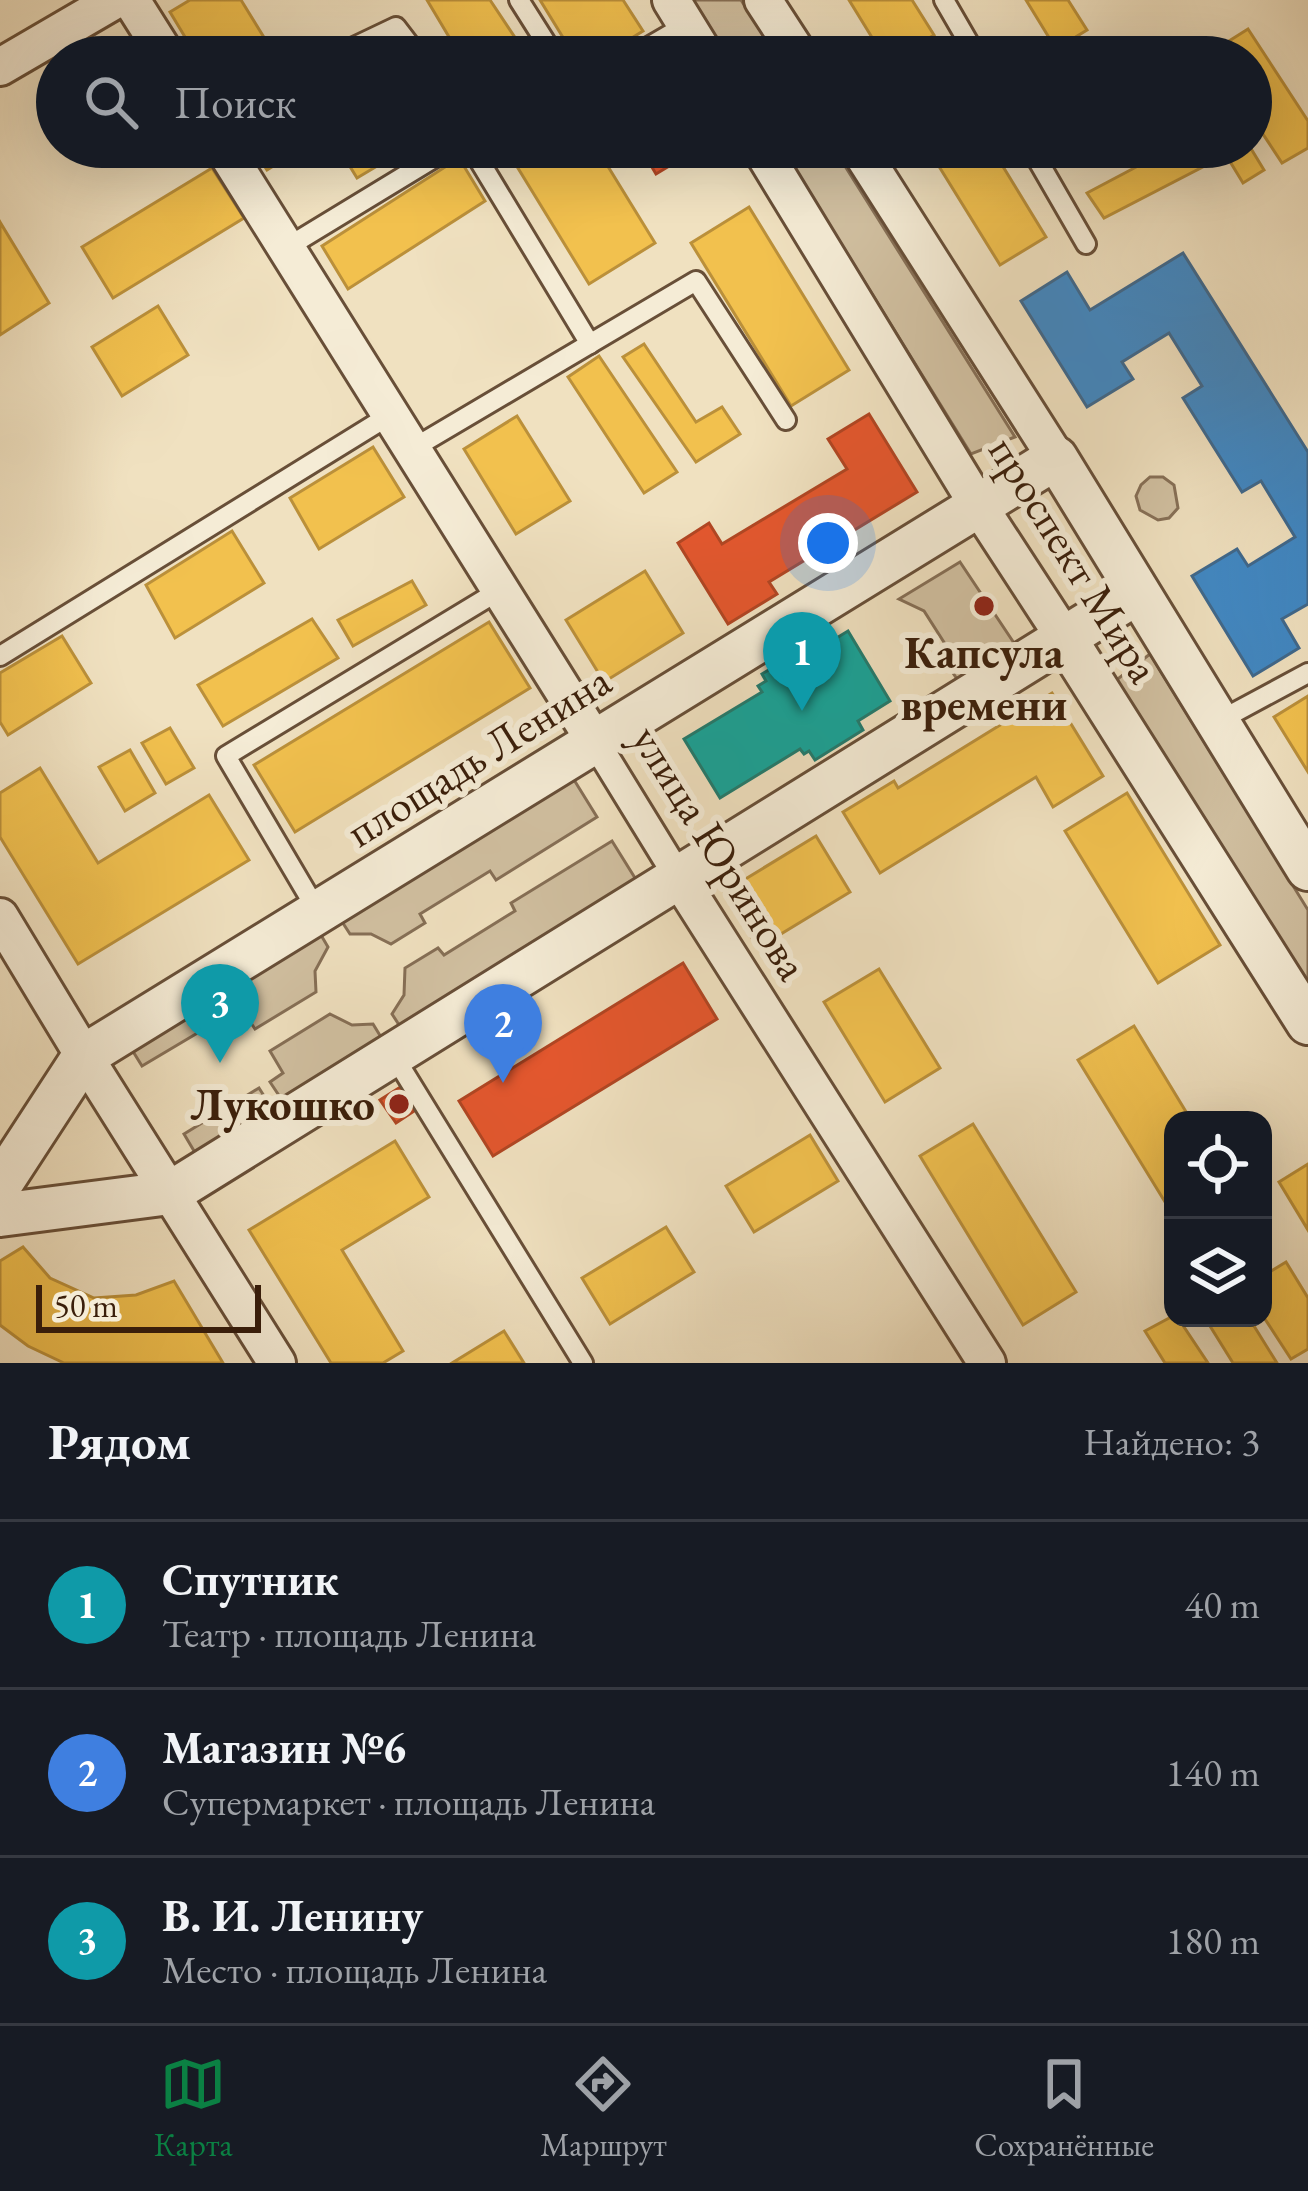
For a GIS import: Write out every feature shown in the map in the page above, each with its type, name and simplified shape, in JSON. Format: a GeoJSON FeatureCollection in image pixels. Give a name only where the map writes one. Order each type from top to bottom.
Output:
{"type":"FeatureCollection","features":[{"type":"Feature","properties":{"kind":"street"},"geometry":{"type":"LineString","coordinates":[[53,36],[115,0]]}},
{"type":"Feature","properties":{"kind":"street"},"geometry":{"type":"LineString","coordinates":[[131,0],[153,36]]}},
{"type":"Feature","properties":{"kind":"street"},"geometry":{"type":"LineString","coordinates":[[764,0],[787,36]]}},
{"type":"Feature","properties":{"kind":"street"},"geometry":{"type":"LineString","coordinates":[[0,67],[36,46]]}},
{"type":"Feature","properties":{"kind":"street","name":"улица Юринова"},"geometry":{"type":"LineString","coordinates":[[236,168],[987,1363]]}},
{"type":"Feature","properties":{"kind":"street","name":"проспект Мира"},"geometry":{"type":"LineString","coordinates":[[773,168],[978,505],[1308,1023]]}},
{"type":"Feature","properties":{"kind":"street","name":"проспект Мира"},"geometry":{"type":"LineString","coordinates":[[871,168],[1308,869]]}},
{"type":"Feature","properties":{"kind":"street","name":"площадь Ленина"},"geometry":{"type":"LineString","coordinates":[[0,1185],[84,1056],[1056,458]]}},
{"type":"Feature","properties":{"kind":"street"},"geometry":{"type":"LineString","coordinates":[[0,1215],[170,1193],[1137,593]]}},
{"type":"Feature","properties":{"kind":"street"},"geometry":{"type":"LineString","coordinates":[[0,917],[278,1363]]}},
{"type":"Feature","properties":{"kind":"lane"},"geometry":{"type":"LineString","coordinates":[[519,0],[542,36]]}},
{"type":"Feature","properties":{"kind":"lane"},"geometry":{"type":"LineString","coordinates":[[944,0],[965,36]]}},
{"type":"Feature","properties":{"kind":"lane"},"geometry":{"type":"LineString","coordinates":[[653,36],[679,12]]}},
{"type":"Feature","properties":{"kind":"lane"},"geometry":{"type":"LineString","coordinates":[[377,36],[396,27],[403,36]]}},
{"type":"Feature","properties":{"kind":"lane"},"geometry":{"type":"LineString","coordinates":[[286,248],[417,168]]}},
{"type":"Feature","properties":{"kind":"lane"},"geometry":{"type":"LineString","coordinates":[[484,168],[590,344]]}},
{"type":"Feature","properties":{"kind":"lane"},"geometry":{"type":"LineString","coordinates":[[1042,168],[1087,244]]}},
{"type":"Feature","properties":{"kind":"lane"},"geometry":{"type":"LineString","coordinates":[[412,449],[697,281],[786,420]]}},
{"type":"Feature","properties":{"kind":"lane"},"geometry":{"type":"LineString","coordinates":[[0,656],[390,415]]}},
{"type":"Feature","properties":{"kind":"lane"},"geometry":{"type":"LineString","coordinates":[[318,912],[226,756],[500,590]]}},
{"type":"Feature","properties":{"kind":"lane"},"geometry":{"type":"LineString","coordinates":[[1217,722],[1308,673]]}},
{"type":"Feature","properties":{"kind":"lane"},"geometry":{"type":"LineString","coordinates":[[393,1055],[584,1363]]}},
{"type":"Feature","properties":{"kind":"shaded area"},"geometry":{"type":"Polygon","coordinates":[[[690,0],[741,0],[764,36],[712,36],[690,0]]]}},
{"type":"Feature","properties":{"kind":"shaded area"},"geometry":{"type":"Polygon","coordinates":[[[794,168],[846,168],[1015,437],[971,454],[794,168]]]}},
{"type":"Feature","properties":{"kind":"shaded area"},"geometry":{"type":"Polygon","coordinates":[[[1150,477],[1163,477],[1174,485],[1178,508],[1169,518],[1158,520],[1140,510],[1136,496],[1150,477]]]}},
{"type":"Feature","properties":{"kind":"shaded area"},"geometry":{"type":"Polygon","coordinates":[[[960,562],[1014,643],[957,679],[951,670],[954,658],[924,611],[899,599],[960,562]]]}},
{"type":"Feature","properties":{"kind":"shaded area"},"geometry":{"type":"Polygon","coordinates":[[[1150,654],[1308,910],[1308,988],[1115,681],[1150,654]]]}},
{"type":"Feature","properties":{"kind":"shaded area"},"geometry":{"type":"Polygon","coordinates":[[[571,775],[597,817],[496,880],[490,871],[420,914],[425,923],[391,944],[371,934],[350,934],[339,917],[571,775]]]}},
{"type":"Feature","properties":{"kind":"shaded area"},"geometry":{"type":"Polygon","coordinates":[[[612,841],[640,886],[403,1031],[392,1014],[404,995],[405,968],[438,948],[444,955],[515,911],[511,903],[612,841]]]}},
{"type":"Feature","properties":{"kind":"shaded area"},"geometry":{"type":"Polygon","coordinates":[[[318,930],[328,947],[315,971],[316,992],[255,1029],[241,1008],[225,1017],[211,995],[318,930]]]}},
{"type":"Feature","properties":{"kind":"shaded area"},"geometry":{"type":"Polygon","coordinates":[[[202,1000],[216,1022],[142,1066],[129,1045],[202,1000]]]}},
{"type":"Feature","properties":{"kind":"shaded area"},"geometry":{"type":"Polygon","coordinates":[[[330,1014],[352,1025],[373,1024],[384,1042],[284,1103],[270,1082],[283,1073],[270,1051],[330,1014]]]}},
{"type":"Feature","properties":{"kind":"shaded area"},"geometry":{"type":"Polygon","coordinates":[[[259,1088],[273,1110],[197,1156],[184,1134],[259,1088]]]}},
{"type":"Feature","properties":{"kind":"building: Жильё"},"geometry":{"type":"Polygon","coordinates":[[[190,0],[241,0],[263,36],[184,36],[170,12],[190,0]]]}},
{"type":"Feature","properties":{"kind":"building: Жильё"},"geometry":{"type":"Polygon","coordinates":[[[427,0],[490,0],[514,36],[448,36],[427,0]]]}},
{"type":"Feature","properties":{"kind":"building: Жильё"},"geometry":{"type":"Polygon","coordinates":[[[540,0],[623,0],[643,31],[635,36],[562,36],[540,0]]]}},
{"type":"Feature","properties":{"kind":"building: Жильё"},"geometry":{"type":"Polygon","coordinates":[[[849,0],[912,0],[934,35],[932,36],[871,36],[849,0]]]}},
{"type":"Feature","properties":{"kind":"building: Жильё"},"geometry":{"type":"Polygon","coordinates":[[[1026,0],[1068,0],[1087,30],[1077,36],[1048,36],[1026,0]]]}},
{"type":"Feature","properties":{"kind":"building: Жильё"},"geometry":{"type":"Polygon","coordinates":[[[1272,66],[1308,121],[1308,148],[1282,163],[1272,148],[1272,66]]]}},
{"type":"Feature","properties":{"kind":"building: Жильё"},"geometry":{"type":"Polygon","coordinates":[[[212,168],[244,218],[113,298],[82,247],[212,168]]]}},
{"type":"Feature","properties":{"kind":"building: Жильё"},"geometry":{"type":"Polygon","coordinates":[[[351,168],[374,168],[357,178],[351,168]]]}},
{"type":"Feature","properties":{"kind":"building: Жильё"},"geometry":{"type":"Polygon","coordinates":[[[443,168],[465,168],[485,201],[348,289],[322,246],[443,168]]]}},
{"type":"Feature","properties":{"kind":"building: Жильё"},"geometry":{"type":"Polygon","coordinates":[[[518,168],[609,168],[655,243],[589,284],[518,168]]]}},
{"type":"Feature","properties":{"kind":"building: Жильё"},"geometry":{"type":"Polygon","coordinates":[[[940,168],[1004,168],[1046,237],[1000,265],[940,168]]]}},
{"type":"Feature","properties":{"kind":"building: Жильё"},"geometry":{"type":"Polygon","coordinates":[[[1134,168],[1201,168],[1104,218],[1087,193],[1134,168]]]}},
{"type":"Feature","properties":{"kind":"building: Жильё"},"geometry":{"type":"Polygon","coordinates":[[[1234,168],[1263,168],[1264,170],[1243,183],[1234,168]]]}},
{"type":"Feature","properties":{"kind":"building: Жильё"},"geometry":{"type":"Polygon","coordinates":[[[749,207],[849,370],[791,406],[691,243],[749,207]]]}},
{"type":"Feature","properties":{"kind":"building: Жильё"},"geometry":{"type":"Polygon","coordinates":[[[0,222],[49,303],[0,335],[0,222]]]}},
{"type":"Feature","properties":{"kind":"building: Жильё"},"geometry":{"type":"Polygon","coordinates":[[[158,306],[188,355],[122,396],[92,347],[158,306]]]}},
{"type":"Feature","properties":{"kind":"building: Жильё"},"geometry":{"type":"Polygon","coordinates":[[[644,344],[696,422],[722,407],[740,434],[696,462],[623,357],[644,344]]]}},
{"type":"Feature","properties":{"kind":"building: Жильё"},"geometry":{"type":"Polygon","coordinates":[[[599,356],[677,472],[644,493],[568,377],[599,356]]]}},
{"type":"Feature","properties":{"kind":"building: Жильё"},"geometry":{"type":"Polygon","coordinates":[[[517,416],[570,501],[516,534],[464,449],[517,416]]]}},
{"type":"Feature","properties":{"kind":"building: Жильё"},"geometry":{"type":"Polygon","coordinates":[[[373,447],[404,497],[319,549],[290,498],[373,447]]]}},
{"type":"Feature","properties":{"kind":"building: Жильё"},"geometry":{"type":"Polygon","coordinates":[[[232,531],[264,583],[175,638],[146,585],[232,531]]]}},
{"type":"Feature","properties":{"kind":"building: Жильё"},"geometry":{"type":"Polygon","coordinates":[[[645,571],[683,633],[604,682],[566,620],[645,571]]]}},
{"type":"Feature","properties":{"kind":"building: Жильё"},"geometry":{"type":"Polygon","coordinates":[[[412,581],[426,605],[353,646],[338,620],[412,581]]]}},
{"type":"Feature","properties":{"kind":"building: Жильё"},"geometry":{"type":"Polygon","coordinates":[[[312,619],[338,658],[223,726],[198,685],[312,619]]]}},
{"type":"Feature","properties":{"kind":"building: Жильё"},"geometry":{"type":"Polygon","coordinates":[[[489,622],[530,688],[295,832],[254,765],[489,622]]]}},
{"type":"Feature","properties":{"kind":"building: Жильё"},"geometry":{"type":"Polygon","coordinates":[[[62,636],[91,683],[8,735],[0,722],[0,673],[62,636]]]}},
{"type":"Feature","properties":{"kind":"building: Жильё"},"geometry":{"type":"Polygon","coordinates":[[[1052,693],[1103,776],[1053,807],[1036,777],[880,873],[843,812],[894,781],[898,788],[1052,693]]]}},
{"type":"Feature","properties":{"kind":"building: Жильё"},"geometry":{"type":"Polygon","coordinates":[[[1308,696],[1308,772],[1274,717],[1308,696]]]}},
{"type":"Feature","properties":{"kind":"building: Жильё"},"geometry":{"type":"Polygon","coordinates":[[[170,728],[194,768],[166,784],[142,743],[170,728]]]}},
{"type":"Feature","properties":{"kind":"building: Жильё"},"geometry":{"type":"Polygon","coordinates":[[[130,750],[155,793],[125,811],[99,767],[130,750]]]}},
{"type":"Feature","properties":{"kind":"building: Жильё"},"geometry":{"type":"Polygon","coordinates":[[[40,768],[98,863],[209,795],[249,860],[78,964],[0,837],[0,793],[40,768]]]}},
{"type":"Feature","properties":{"kind":"building: Жильё"},"geometry":{"type":"Polygon","coordinates":[[[1127,793],[1220,945],[1158,983],[1065,831],[1127,793]]]}},
{"type":"Feature","properties":{"kind":"building: Жильё"},"geometry":{"type":"Polygon","coordinates":[[[816,836],[850,892],[758,948],[724,892],[816,836]]]}},
{"type":"Feature","properties":{"kind":"building: Жильё"},"geometry":{"type":"Polygon","coordinates":[[[879,969],[940,1068],[885,1102],[824,1002],[879,969]]]}},
{"type":"Feature","properties":{"kind":"building: Жильё"},"geometry":{"type":"Polygon","coordinates":[[[1134,1026],[1186,1111],[1164,1111],[1164,1200],[1078,1060],[1134,1026]]]}},
{"type":"Feature","properties":{"kind":"building: Жильё"},"geometry":{"type":"Polygon","coordinates":[[[973,1124],[1076,1292],[1023,1325],[920,1156],[973,1124]]]}},
{"type":"Feature","properties":{"kind":"building: Жильё"},"geometry":{"type":"Polygon","coordinates":[[[810,1135],[838,1181],[754,1232],[726,1186],[810,1135]]]}},
{"type":"Feature","properties":{"kind":"building: Жильё"},"geometry":{"type":"Polygon","coordinates":[[[395,1141],[429,1197],[342,1250],[403,1351],[383,1363],[331,1363],[249,1230],[395,1141]]]}},
{"type":"Feature","properties":{"kind":"building: Жильё"},"geometry":{"type":"Polygon","coordinates":[[[1308,1164],[1308,1230],[1279,1182],[1308,1164]]]}},
{"type":"Feature","properties":{"kind":"building: Жильё"},"geometry":{"type":"Polygon","coordinates":[[[666,1227],[694,1272],[610,1324],[582,1278],[666,1227]]]}},
{"type":"Feature","properties":{"kind":"building: Жильё"},"geometry":{"type":"Polygon","coordinates":[[[23,1247],[50,1278],[94,1298],[136,1295],[174,1281],[223,1363],[64,1363],[28,1346],[0,1325],[0,1261],[23,1247]]]}},
{"type":"Feature","properties":{"kind":"building: Жильё"},"geometry":{"type":"Polygon","coordinates":[[[1286,1262],[1308,1298],[1308,1349],[1291,1359],[1270,1327],[1272,1271],[1286,1262]]]}},
{"type":"Feature","properties":{"kind":"building: Жильё"},"geometry":{"type":"Polygon","coordinates":[[[1164,1321],[1164,1327],[1184,1327],[1208,1363],[1165,1363],[1145,1331],[1164,1321]]]}},
{"type":"Feature","properties":{"kind":"building: Жильё"},"geometry":{"type":"Polygon","coordinates":[[[1211,1327],[1255,1327],[1277,1363],[1233,1363],[1211,1327]]]}},
{"type":"Feature","properties":{"kind":"building: Жильё"},"geometry":{"type":"Polygon","coordinates":[[[504,1331],[524,1363],[452,1363],[504,1331]]]}},
{"type":"Feature","properties":{"kind":"building: Торговля"},"geometry":{"type":"Polygon","coordinates":[[[869,414],[917,492],[769,582],[777,594],[728,624],[678,543],[709,523],[722,544],[847,469],[828,439],[869,414]]]}},
{"type":"Feature","properties":{"kind":"building: Торговля"},"geometry":{"type":"Polygon","coordinates":[[[683,963],[717,1019],[493,1156],[459,1101],[683,963]]]}},
{"type":"Feature","properties":{"kind":"building: Торговля","name":"Лукошко"},"geometry":{"type":"Polygon","coordinates":[[[402,1086],[417,1109],[396,1123],[380,1100],[402,1086]]]}},
{"type":"Feature","properties":{"kind":"building: Школы"},"geometry":{"type":"Polygon","coordinates":[[[1183,253],[1308,452],[1308,604],[1282,619],[1299,648],[1253,676],[1192,576],[1237,549],[1248,566],[1295,537],[1261,481],[1242,492],[1183,398],[1202,386],[1169,333],[1122,362],[1133,379],[1087,407],[1021,301],[1067,272],[1090,310],[1183,253]]]}},
{"type":"Feature","properties":{"kind":"building: Учреждения"},"geometry":{"type":"Polygon","coordinates":[[[848,631],[890,701],[858,721],[863,730],[815,760],[809,751],[804,754],[800,749],[720,798],[684,739],[762,692],[758,686],[766,681],[762,674],[808,646],[812,653],[848,631]]]}},
{"type":"Feature","properties":{"kind":"place","name":"Капсула времени"},"geometry":{"type":"Point","coordinates":[984,606]}},
{"type":"Feature","properties":{"kind":"place","name":"Спутник"},"geometry":{"type":"Point","coordinates":[802,711]}},
{"type":"Feature","properties":{"kind":"place","name":"В. И. Ленину"},"geometry":{"type":"Point","coordinates":[220,1063]}},
{"type":"Feature","properties":{"kind":"place","name":"Магазин №6"},"geometry":{"type":"Point","coordinates":[503,1083]}},
{"type":"Feature","properties":{"kind":"place","name":"Лукошко"},"geometry":{"type":"Point","coordinates":[399,1104]}}]}
